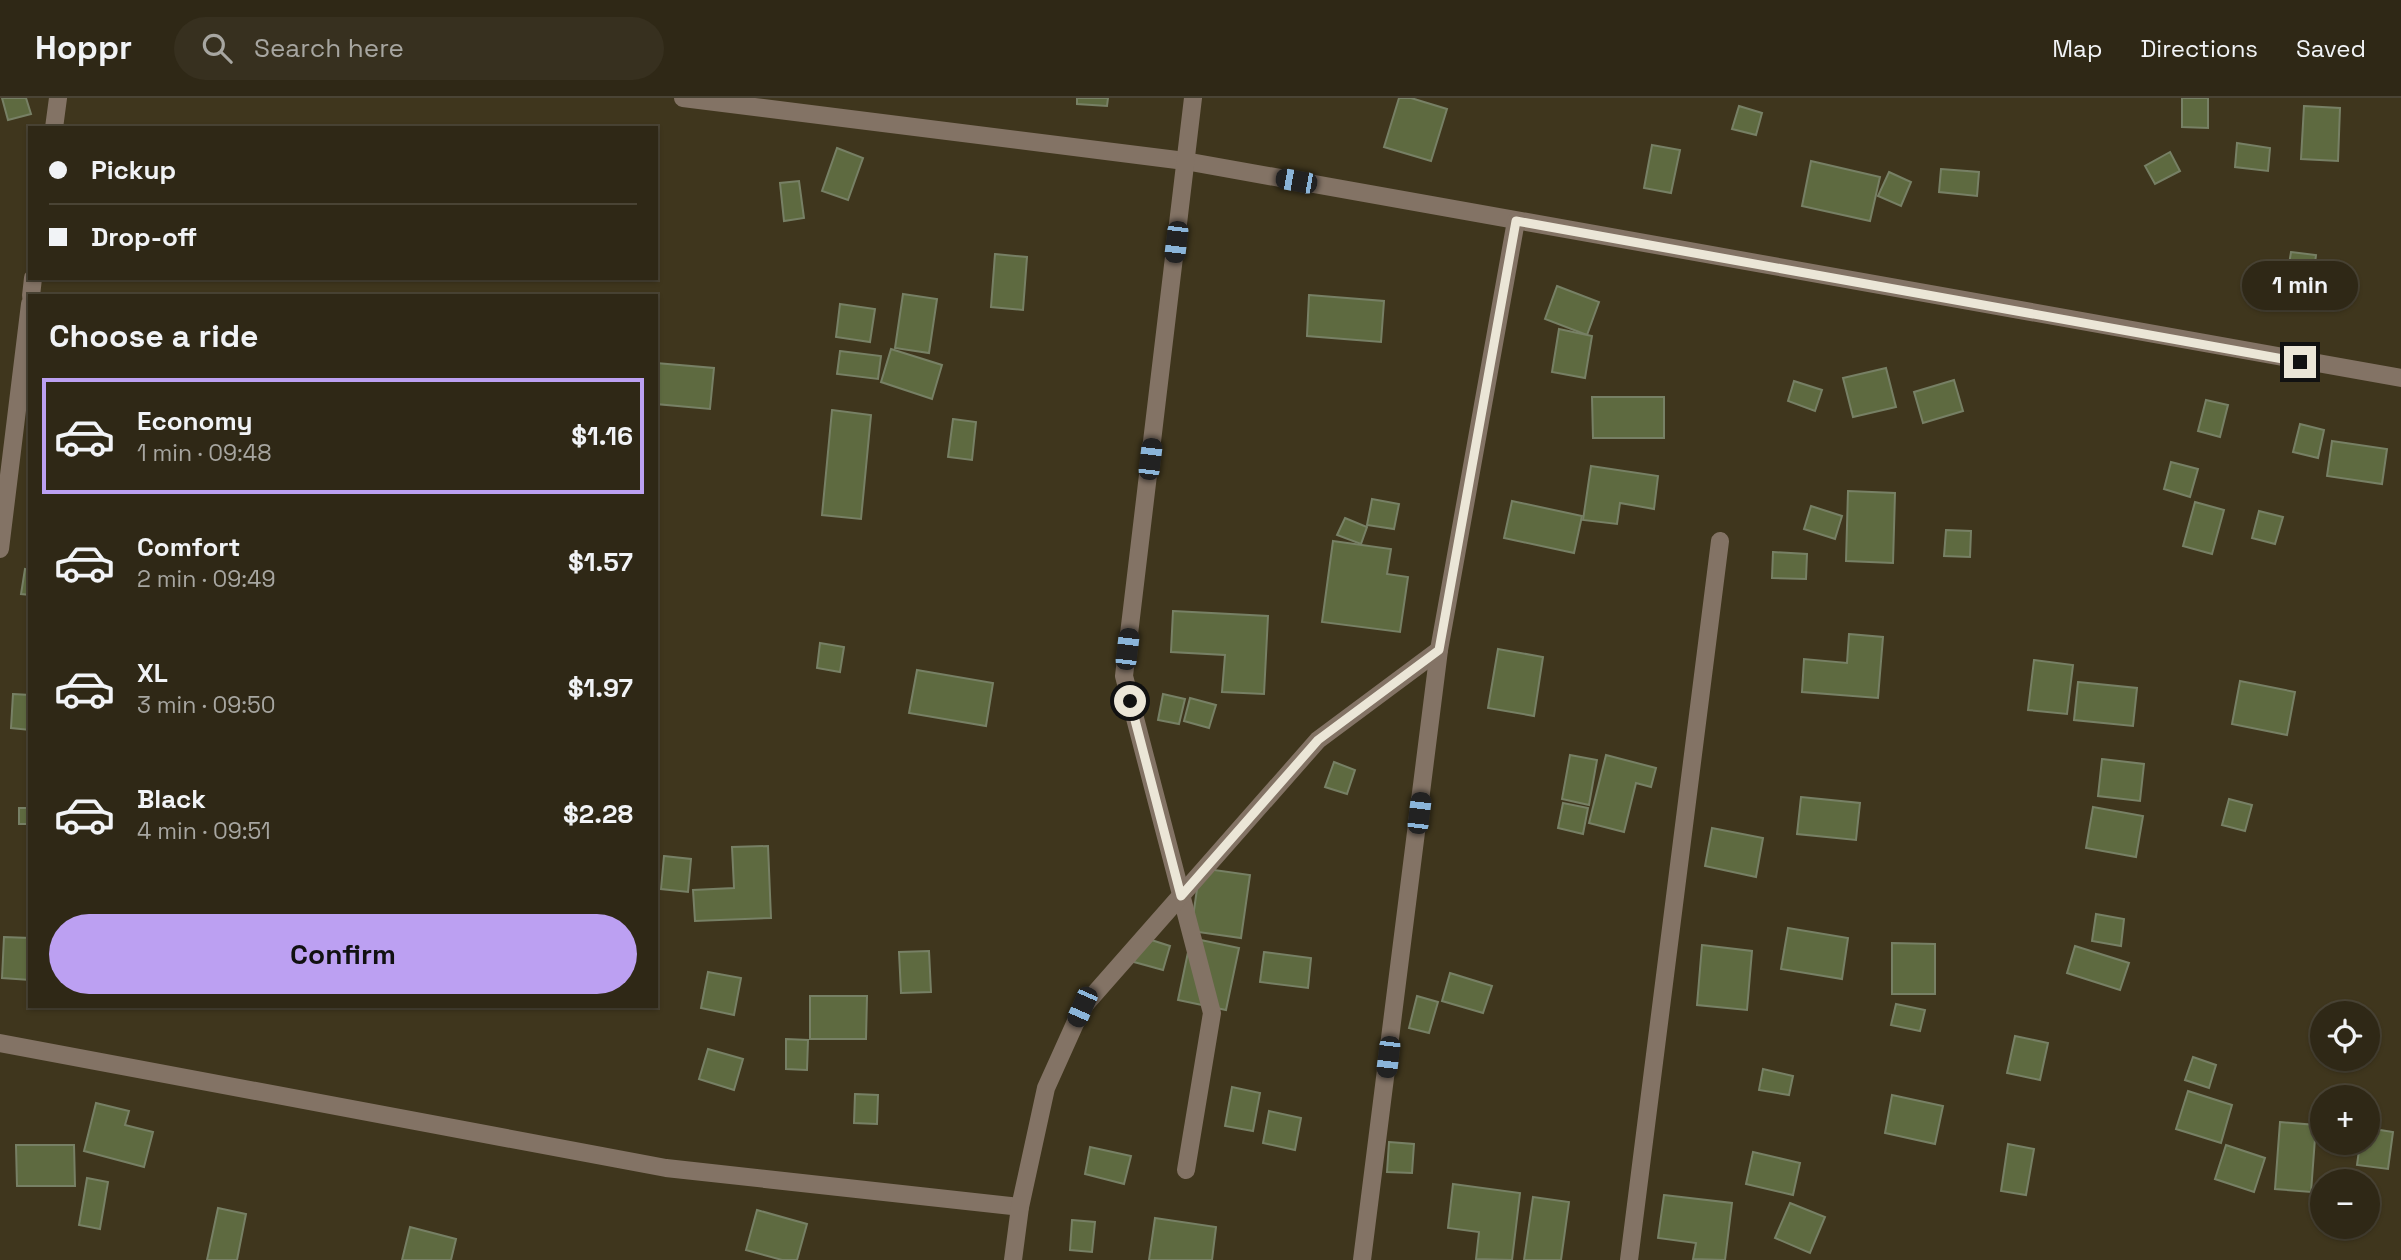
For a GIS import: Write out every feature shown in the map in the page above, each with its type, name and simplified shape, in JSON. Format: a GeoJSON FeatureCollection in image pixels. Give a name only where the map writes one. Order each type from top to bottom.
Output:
{"type":"FeatureCollection","features":[{"type":"Feature","properties":{"kind":"street"},"geometry":{"type":"LineString","coordinates":[[54,126],[58,98]]}},
{"type":"Feature","properties":{"kind":"street"},"geometry":{"type":"LineString","coordinates":[[683,98],[1185,161],[2401,378]]}},
{"type":"Feature","properties":{"kind":"street"},"geometry":{"type":"LineString","coordinates":[[1186,1170],[1212,1013],[1124,676],[1193,98]]}},
{"type":"Feature","properties":{"kind":"street"},"geometry":{"type":"LineString","coordinates":[[1362,1260],[1439,650],[1516,221]]}},
{"type":"Feature","properties":{"kind":"street"},"geometry":{"type":"LineString","coordinates":[[0,548],[28,320]]}},
{"type":"Feature","properties":{"kind":"street"},"geometry":{"type":"LineString","coordinates":[[1629,1260],[1720,541]]}},
{"type":"Feature","properties":{"kind":"street"},"geometry":{"type":"LineString","coordinates":[[1013,1260],[1020,1207],[1046,1088],[1082,1007],[1318,740],[1439,650]]}},
{"type":"Feature","properties":{"kind":"street"},"geometry":{"type":"LineString","coordinates":[[0,1044],[666,1168],[1020,1207]]}},
{"type":"Feature","properties":{"kind":"building"},"geometry":{"type":"Polygon","coordinates":[[[2,98],[26,98],[31,114],[8,120],[2,98]]]}},
{"type":"Feature","properties":{"kind":"building"},"geometry":{"type":"Polygon","coordinates":[[[1077,98],[1108,98],[1107,106],[1077,104],[1077,98]]]}},
{"type":"Feature","properties":{"kind":"building"},"geometry":{"type":"Polygon","coordinates":[[[1399,98],[1411,98],[1447,109],[1431,161],[1384,147],[1399,98]]]}},
{"type":"Feature","properties":{"kind":"building"},"geometry":{"type":"Polygon","coordinates":[[[2182,98],[2208,98],[2208,128],[2182,127],[2182,98]]]}},
{"type":"Feature","properties":{"kind":"building"},"geometry":{"type":"Polygon","coordinates":[[[1739,106],[1762,113],[1756,135],[1732,129],[1739,106]]]}},
{"type":"Feature","properties":{"kind":"building"},"geometry":{"type":"Polygon","coordinates":[[[2304,106],[2340,108],[2338,161],[2301,159],[2304,106]]]}},
{"type":"Feature","properties":{"kind":"building"},"geometry":{"type":"Polygon","coordinates":[[[2237,143],[2270,148],[2268,171],[2235,167],[2237,143]]]}},
{"type":"Feature","properties":{"kind":"building"},"geometry":{"type":"Polygon","coordinates":[[[1652,145],[1680,150],[1671,193],[1644,188],[1652,145]]]}},
{"type":"Feature","properties":{"kind":"building"},"geometry":{"type":"Polygon","coordinates":[[[837,148],[863,158],[848,200],[822,191],[837,148]]]}},
{"type":"Feature","properties":{"kind":"building"},"geometry":{"type":"Polygon","coordinates":[[[2170,152],[2180,171],[2155,184],[2145,166],[2170,152]]]}},
{"type":"Feature","properties":{"kind":"building"},"geometry":{"type":"Polygon","coordinates":[[[1811,161],[1880,177],[1870,221],[1802,206],[1811,161]]]}},
{"type":"Feature","properties":{"kind":"building"},"geometry":{"type":"Polygon","coordinates":[[[1941,169],[1979,172],[1977,196],[1939,192],[1941,169]]]}},
{"type":"Feature","properties":{"kind":"building"},"geometry":{"type":"Polygon","coordinates":[[[1889,172],[1911,182],[1901,206],[1878,196],[1889,172]]]}},
{"type":"Feature","properties":{"kind":"building"},"geometry":{"type":"Polygon","coordinates":[[[799,181],[804,218],[784,221],[780,183],[799,181]]]}},
{"type":"Feature","properties":{"kind":"building"},"geometry":{"type":"Polygon","coordinates":[[[2291,252],[2316,255],[2312,287],[2286,283],[2291,252]]]}},
{"type":"Feature","properties":{"kind":"building"},"geometry":{"type":"Polygon","coordinates":[[[995,254],[1027,257],[1023,310],[991,307],[995,254]]]}},
{"type":"Feature","properties":{"kind":"building"},"geometry":{"type":"Polygon","coordinates":[[[1557,286],[1599,302],[1587,335],[1545,319],[1557,286]]]}},
{"type":"Feature","properties":{"kind":"building"},"geometry":{"type":"Polygon","coordinates":[[[903,294],[937,299],[929,353],[895,348],[903,294]]]}},
{"type":"Feature","properties":{"kind":"building"},"geometry":{"type":"Polygon","coordinates":[[[1309,295],[1384,301],[1381,342],[1307,336],[1309,295]]]}},
{"type":"Feature","properties":{"kind":"building"},"geometry":{"type":"Polygon","coordinates":[[[840,304],[875,309],[870,342],[836,337],[840,304]]]}},
{"type":"Feature","properties":{"kind":"building"},"geometry":{"type":"Polygon","coordinates":[[[1559,329],[1592,336],[1585,378],[1552,372],[1559,329]]]}},
{"type":"Feature","properties":{"kind":"building"},"geometry":{"type":"Polygon","coordinates":[[[891,349],[942,365],[932,399],[881,382],[891,349]]]}},
{"type":"Feature","properties":{"kind":"building"},"geometry":{"type":"Polygon","coordinates":[[[840,351],[881,356],[878,379],[837,374],[840,351]]]}},
{"type":"Feature","properties":{"kind":"building"},"geometry":{"type":"Polygon","coordinates":[[[658,363],[714,368],[710,409],[658,404],[658,363]]]}},
{"type":"Feature","properties":{"kind":"building"},"geometry":{"type":"Polygon","coordinates":[[[1886,368],[1896,407],[1853,417],[1843,378],[1886,368]]]}},
{"type":"Feature","properties":{"kind":"building"},"geometry":{"type":"Polygon","coordinates":[[[1954,380],[1963,411],[1923,423],[1914,392],[1954,380]]]}},
{"type":"Feature","properties":{"kind":"building"},"geometry":{"type":"Polygon","coordinates":[[[1794,381],[1822,390],[1815,411],[1788,401],[1794,381]]]}},
{"type":"Feature","properties":{"kind":"building"},"geometry":{"type":"Polygon","coordinates":[[[1592,397],[1664,397],[1664,438],[1593,438],[1592,397]]]}},
{"type":"Feature","properties":{"kind":"building"},"geometry":{"type":"Polygon","coordinates":[[[2206,400],[2228,405],[2220,437],[2198,431],[2206,400]]]}},
{"type":"Feature","properties":{"kind":"building"},"geometry":{"type":"Polygon","coordinates":[[[832,410],[871,415],[861,519],[822,515],[832,410]]]}},
{"type":"Feature","properties":{"kind":"building"},"geometry":{"type":"Polygon","coordinates":[[[953,419],[976,422],[972,460],[948,457],[953,419]]]}},
{"type":"Feature","properties":{"kind":"building"},"geometry":{"type":"Polygon","coordinates":[[[2300,424],[2324,430],[2318,458],[2293,452],[2300,424]]]}},
{"type":"Feature","properties":{"kind":"building"},"geometry":{"type":"Polygon","coordinates":[[[2332,441],[2387,449],[2382,484],[2327,476],[2332,441]]]}},
{"type":"Feature","properties":{"kind":"building"},"geometry":{"type":"Polygon","coordinates":[[[2171,462],[2198,469],[2190,497],[2164,489],[2171,462]]]}},
{"type":"Feature","properties":{"kind":"building"},"geometry":{"type":"Polygon","coordinates":[[[1591,466],[1658,476],[1654,509],[1620,503],[1617,524],[1583,520],[1591,466]]]}},
{"type":"Feature","properties":{"kind":"building"},"geometry":{"type":"Polygon","coordinates":[[[1848,491],[1895,493],[1893,563],[1846,561],[1848,491]]]}},
{"type":"Feature","properties":{"kind":"building"},"geometry":{"type":"Polygon","coordinates":[[[1372,499],[1399,504],[1394,529],[1367,525],[1372,499]]]}},
{"type":"Feature","properties":{"kind":"building"},"geometry":{"type":"Polygon","coordinates":[[[1512,501],[1582,516],[1574,553],[1504,538],[1512,501]]]}},
{"type":"Feature","properties":{"kind":"building"},"geometry":{"type":"Polygon","coordinates":[[[2195,502],[2224,510],[2212,554],[2183,546],[2195,502]]]}},
{"type":"Feature","properties":{"kind":"building"},"geometry":{"type":"Polygon","coordinates":[[[1811,506],[1842,516],[1835,539],[1804,529],[1811,506]]]}},
{"type":"Feature","properties":{"kind":"building"},"geometry":{"type":"Polygon","coordinates":[[[2259,511],[2283,517],[2275,544],[2252,538],[2259,511]]]}},
{"type":"Feature","properties":{"kind":"building"},"geometry":{"type":"Polygon","coordinates":[[[1345,518],[1367,527],[1361,544],[1337,535],[1345,518]]]}},
{"type":"Feature","properties":{"kind":"building"},"geometry":{"type":"Polygon","coordinates":[[[1946,530],[1971,531],[1970,557],[1944,556],[1946,530]]]}},
{"type":"Feature","properties":{"kind":"building"},"geometry":{"type":"Polygon","coordinates":[[[1333,541],[1391,549],[1387,574],[1408,577],[1400,632],[1322,622],[1333,541]]]}},
{"type":"Feature","properties":{"kind":"building"},"geometry":{"type":"Polygon","coordinates":[[[1773,552],[1807,554],[1806,579],[1772,578],[1773,552]]]}},
{"type":"Feature","properties":{"kind":"building"},"geometry":{"type":"Polygon","coordinates":[[[25,569],[28,570],[28,595],[21,594],[25,569]]]}},
{"type":"Feature","properties":{"kind":"building"},"geometry":{"type":"Polygon","coordinates":[[[1173,611],[1268,616],[1264,694],[1222,692],[1225,655],[1171,652],[1173,611]]]}},
{"type":"Feature","properties":{"kind":"building"},"geometry":{"type":"Polygon","coordinates":[[[1849,634],[1883,637],[1878,698],[1802,692],[1804,659],[1847,663],[1849,634]]]}},
{"type":"Feature","properties":{"kind":"building"},"geometry":{"type":"Polygon","coordinates":[[[820,643],[844,647],[840,672],[817,668],[820,643]]]}},
{"type":"Feature","properties":{"kind":"building"},"geometry":{"type":"Polygon","coordinates":[[[1498,649],[1543,657],[1534,716],[1488,708],[1498,649]]]}},
{"type":"Feature","properties":{"kind":"building"},"geometry":{"type":"Polygon","coordinates":[[[2034,660],[2073,665],[2067,714],[2028,710],[2034,660]]]}},
{"type":"Feature","properties":{"kind":"building"},"geometry":{"type":"Polygon","coordinates":[[[917,670],[993,683],[986,726],[909,713],[917,670]]]}},
{"type":"Feature","properties":{"kind":"building"},"geometry":{"type":"Polygon","coordinates":[[[2240,681],[2295,692],[2287,735],[2232,724],[2240,681]]]}},
{"type":"Feature","properties":{"kind":"building"},"geometry":{"type":"Polygon","coordinates":[[[2078,682],[2137,688],[2133,726],[2074,720],[2078,682]]]}},
{"type":"Feature","properties":{"kind":"building"},"geometry":{"type":"Polygon","coordinates":[[[13,694],[28,695],[28,730],[11,728],[13,694]]]}},
{"type":"Feature","properties":{"kind":"building"},"geometry":{"type":"Polygon","coordinates":[[[1163,694],[1185,699],[1179,724],[1158,720],[1163,694]]]}},
{"type":"Feature","properties":{"kind":"building"},"geometry":{"type":"Polygon","coordinates":[[[1190,698],[1216,705],[1209,728],[1184,721],[1190,698]]]}},
{"type":"Feature","properties":{"kind":"building"},"geometry":{"type":"Polygon","coordinates":[[[1570,755],[1597,760],[1589,805],[1562,799],[1570,755]]]}},
{"type":"Feature","properties":{"kind":"building"},"geometry":{"type":"Polygon","coordinates":[[[1606,755],[1656,768],[1651,787],[1636,783],[1624,832],[1589,823],[1606,755]]]}},
{"type":"Feature","properties":{"kind":"building"},"geometry":{"type":"Polygon","coordinates":[[[2102,759],[2144,764],[2140,801],[2098,796],[2102,759]]]}},
{"type":"Feature","properties":{"kind":"building"},"geometry":{"type":"Polygon","coordinates":[[[1334,762],[1355,770],[1347,794],[1325,787],[1334,762]]]}},
{"type":"Feature","properties":{"kind":"building"},"geometry":{"type":"Polygon","coordinates":[[[1801,797],[1860,803],[1856,840],[1797,834],[1801,797]]]}},
{"type":"Feature","properties":{"kind":"building"},"geometry":{"type":"Polygon","coordinates":[[[2229,799],[2252,805],[2245,831],[2222,825],[2229,799]]]}},
{"type":"Feature","properties":{"kind":"building"},"geometry":{"type":"Polygon","coordinates":[[[1563,803],[1588,808],[1583,834],[1558,828],[1563,803]]]}},
{"type":"Feature","properties":{"kind":"building"},"geometry":{"type":"Polygon","coordinates":[[[2093,807],[2143,816],[2136,857],[2086,848],[2093,807]]]}},
{"type":"Feature","properties":{"kind":"building"},"geometry":{"type":"Polygon","coordinates":[[[19,808],[28,808],[28,824],[19,824],[19,808]]]}},
{"type":"Feature","properties":{"kind":"building"},"geometry":{"type":"Polygon","coordinates":[[[1712,828],[1763,838],[1756,877],[1705,866],[1712,828]]]}},
{"type":"Feature","properties":{"kind":"building"},"geometry":{"type":"Polygon","coordinates":[[[768,846],[771,918],[695,921],[693,890],[734,888],[732,847],[768,846]]]}},
{"type":"Feature","properties":{"kind":"building"},"geometry":{"type":"Polygon","coordinates":[[[664,856],[691,859],[688,892],[661,889],[664,856]]]}},
{"type":"Feature","properties":{"kind":"building"},"geometry":{"type":"Polygon","coordinates":[[[1200,868],[1250,875],[1241,938],[1191,931],[1200,868]]]}},
{"type":"Feature","properties":{"kind":"building"},"geometry":{"type":"Polygon","coordinates":[[[2096,914],[2124,919],[2121,946],[2092,941],[2096,914]]]}},
{"type":"Feature","properties":{"kind":"building"},"geometry":{"type":"Polygon","coordinates":[[[1788,928],[1848,938],[1842,979],[1781,969],[1788,928]]]}},
{"type":"Feature","properties":{"kind":"building"},"geometry":{"type":"Polygon","coordinates":[[[4,937],[28,938],[28,980],[2,978],[4,937]]]}},
{"type":"Feature","properties":{"kind":"building"},"geometry":{"type":"Polygon","coordinates":[[[1142,937],[1170,946],[1163,970],[1134,962],[1142,937]]]}},
{"type":"Feature","properties":{"kind":"building"},"geometry":{"type":"Polygon","coordinates":[[[1191,938],[1239,948],[1226,1010],[1178,1000],[1191,938]]]}},
{"type":"Feature","properties":{"kind":"building"},"geometry":{"type":"Polygon","coordinates":[[[1892,943],[1935,944],[1935,994],[1892,994],[1892,943]]]}},
{"type":"Feature","properties":{"kind":"building"},"geometry":{"type":"Polygon","coordinates":[[[1702,945],[1752,951],[1747,1010],[1697,1005],[1702,945]]]}},
{"type":"Feature","properties":{"kind":"building"},"geometry":{"type":"Polygon","coordinates":[[[2075,946],[2129,963],[2120,990],[2067,973],[2075,946]]]}},
{"type":"Feature","properties":{"kind":"building"},"geometry":{"type":"Polygon","coordinates":[[[929,951],[931,992],[901,993],[899,952],[929,951]]]}},
{"type":"Feature","properties":{"kind":"building"},"geometry":{"type":"Polygon","coordinates":[[[1264,952],[1311,958],[1308,988],[1260,982],[1264,952]]]}},
{"type":"Feature","properties":{"kind":"building"},"geometry":{"type":"Polygon","coordinates":[[[708,972],[741,978],[734,1015],[701,1008],[708,972]]]}},
{"type":"Feature","properties":{"kind":"building"},"geometry":{"type":"Polygon","coordinates":[[[1450,973],[1492,986],[1483,1013],[1442,1001],[1450,973]]]}},
{"type":"Feature","properties":{"kind":"building"},"geometry":{"type":"Polygon","coordinates":[[[810,996],[867,996],[866,1039],[810,1039],[810,996]]]}},
{"type":"Feature","properties":{"kind":"building"},"geometry":{"type":"Polygon","coordinates":[[[1417,996],[1438,1002],[1429,1033],[1409,1028],[1417,996]]]}},
{"type":"Feature","properties":{"kind":"building"},"geometry":{"type":"Polygon","coordinates":[[[1896,1004],[1925,1010],[1920,1031],[1891,1025],[1896,1004]]]}},
{"type":"Feature","properties":{"kind":"building"},"geometry":{"type":"Polygon","coordinates":[[[2015,1036],[2048,1043],[2040,1080],[2007,1073],[2015,1036]]]}},
{"type":"Feature","properties":{"kind":"building"},"geometry":{"type":"Polygon","coordinates":[[[786,1039],[808,1040],[807,1070],[786,1069],[786,1039]]]}},
{"type":"Feature","properties":{"kind":"building"},"geometry":{"type":"Polygon","coordinates":[[[708,1049],[743,1059],[734,1090],[699,1079],[708,1049]]]}},
{"type":"Feature","properties":{"kind":"building"},"geometry":{"type":"Polygon","coordinates":[[[2193,1057],[2216,1065],[2209,1088],[2185,1080],[2193,1057]]]}},
{"type":"Feature","properties":{"kind":"building"},"geometry":{"type":"Polygon","coordinates":[[[1763,1069],[1793,1076],[1789,1095],[1759,1090],[1763,1069]]]}},
{"type":"Feature","properties":{"kind":"building"},"geometry":{"type":"Polygon","coordinates":[[[1232,1087],[1260,1093],[1253,1131],[1225,1126],[1232,1087]]]}},
{"type":"Feature","properties":{"kind":"building"},"geometry":{"type":"Polygon","coordinates":[[[2188,1091],[2232,1105],[2221,1143],[2176,1129],[2188,1091]]]}},
{"type":"Feature","properties":{"kind":"building"},"geometry":{"type":"Polygon","coordinates":[[[855,1094],[878,1095],[877,1124],[854,1123],[855,1094]]]}},
{"type":"Feature","properties":{"kind":"building"},"geometry":{"type":"Polygon","coordinates":[[[1892,1095],[1943,1106],[1935,1144],[1885,1133],[1892,1095]]]}},
{"type":"Feature","properties":{"kind":"building"},"geometry":{"type":"Polygon","coordinates":[[[96,1103],[129,1111],[125,1125],[153,1132],[144,1167],[84,1151],[96,1103]]]}},
{"type":"Feature","properties":{"kind":"building"},"geometry":{"type":"Polygon","coordinates":[[[1269,1111],[1301,1118],[1295,1150],[1263,1143],[1269,1111]]]}},
{"type":"Feature","properties":{"kind":"building"},"geometry":{"type":"Polygon","coordinates":[[[2280,1122],[2310,1124],[2310,1155],[2314,1155],[2313,1169],[2310,1169],[2310,1192],[2275,1189],[2280,1122]]]}},
{"type":"Feature","properties":{"kind":"building"},"geometry":{"type":"Polygon","coordinates":[[[2380,1130],[2393,1132],[2388,1169],[2357,1165],[2358,1155],[2380,1155],[2380,1130]]]}},
{"type":"Feature","properties":{"kind":"building"},"geometry":{"type":"Polygon","coordinates":[[[1389,1142],[1414,1144],[1412,1173],[1387,1172],[1389,1142]]]}},
{"type":"Feature","properties":{"kind":"building"},"geometry":{"type":"Polygon","coordinates":[[[2008,1144],[2034,1149],[2026,1195],[2001,1191],[2008,1144]]]}},
{"type":"Feature","properties":{"kind":"building"},"geometry":{"type":"Polygon","coordinates":[[[16,1145],[74,1145],[75,1186],[17,1186],[16,1145]]]}},
{"type":"Feature","properties":{"kind":"building"},"geometry":{"type":"Polygon","coordinates":[[[2226,1145],[2265,1158],[2254,1192],[2215,1179],[2226,1145]]]}},
{"type":"Feature","properties":{"kind":"building"},"geometry":{"type":"Polygon","coordinates":[[[1090,1147],[1131,1156],[1124,1184],[1085,1174],[1090,1147]]]}},
{"type":"Feature","properties":{"kind":"building"},"geometry":{"type":"Polygon","coordinates":[[[1753,1152],[1800,1163],[1793,1195],[1746,1184],[1753,1152]]]}},
{"type":"Feature","properties":{"kind":"building"},"geometry":{"type":"Polygon","coordinates":[[[87,1178],[108,1182],[100,1229],[79,1225],[87,1178]]]}},
{"type":"Feature","properties":{"kind":"building"},"geometry":{"type":"Polygon","coordinates":[[[1453,1184],[1520,1193],[1512,1260],[1476,1259],[1479,1232],[1448,1228],[1453,1184]]]}},
{"type":"Feature","properties":{"kind":"building"},"geometry":{"type":"Polygon","coordinates":[[[1664,1195],[1732,1203],[1725,1260],[1693,1259],[1696,1243],[1658,1238],[1664,1195]]]}},
{"type":"Feature","properties":{"kind":"building"},"geometry":{"type":"Polygon","coordinates":[[[1533,1197],[1569,1202],[1561,1260],[1524,1260],[1533,1197]]]}},
{"type":"Feature","properties":{"kind":"building"},"geometry":{"type":"Polygon","coordinates":[[[1790,1203],[1825,1217],[1810,1253],[1775,1238],[1790,1203]]]}},
{"type":"Feature","properties":{"kind":"building"},"geometry":{"type":"Polygon","coordinates":[[[218,1208],[246,1214],[237,1260],[207,1260],[218,1208]]]}},
{"type":"Feature","properties":{"kind":"building"},"geometry":{"type":"Polygon","coordinates":[[[757,1210],[807,1224],[797,1260],[782,1260],[746,1250],[757,1210]]]}},
{"type":"Feature","properties":{"kind":"building"},"geometry":{"type":"Polygon","coordinates":[[[1155,1218],[1216,1227],[1212,1260],[1149,1260],[1155,1218]]]}},
{"type":"Feature","properties":{"kind":"building"},"geometry":{"type":"Polygon","coordinates":[[[1072,1220],[1095,1222],[1092,1252],[1070,1250],[1072,1220]]]}},
{"type":"Feature","properties":{"kind":"building"},"geometry":{"type":"Polygon","coordinates":[[[410,1227],[456,1239],[451,1260],[402,1260],[410,1227]]]}},
{"type":"Feature","properties":{"kind":"route"},"geometry":{"type":"LineString","coordinates":[[1130,701],[1181,896],[1318,740],[1439,650],[1516,221],[2300,362]]}}]}
